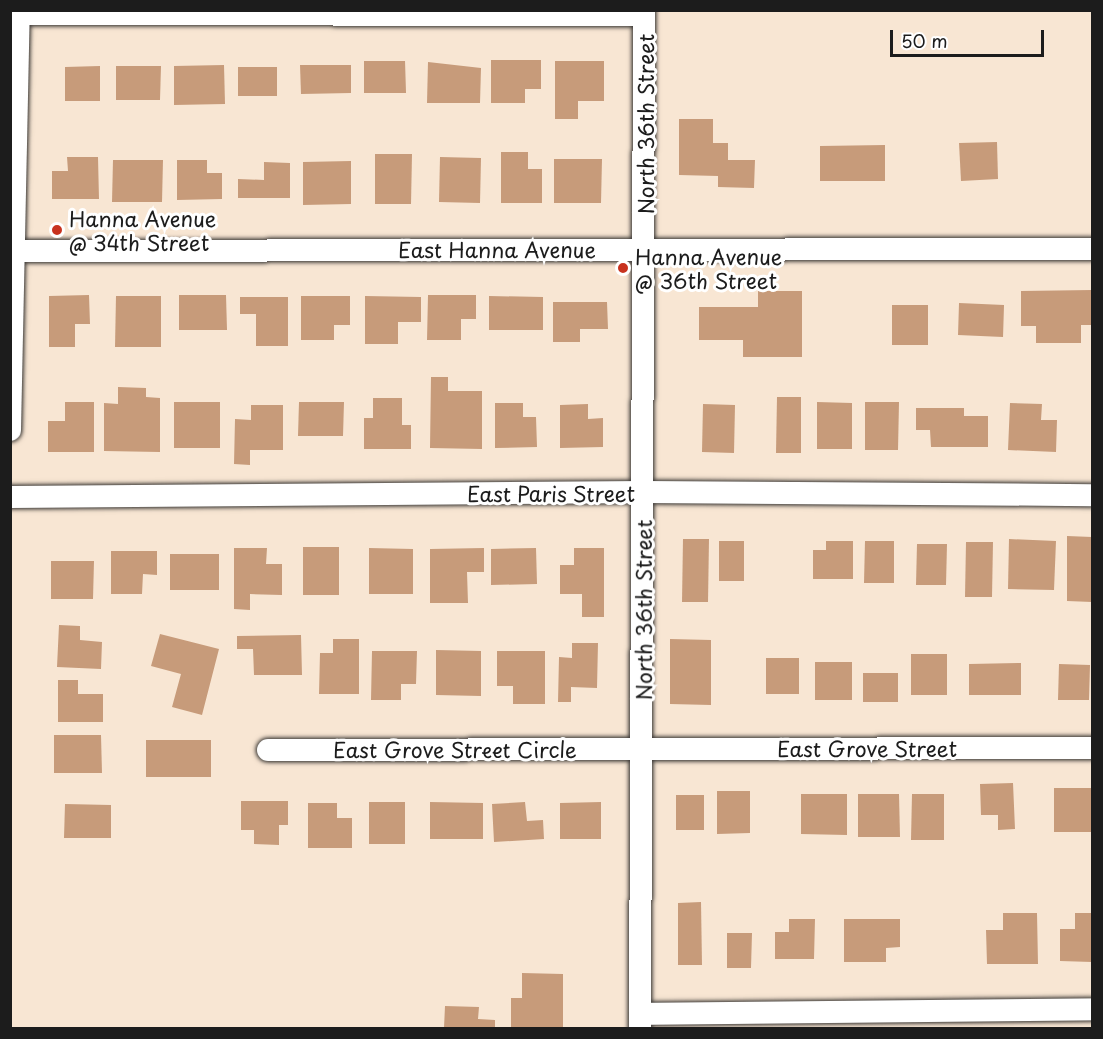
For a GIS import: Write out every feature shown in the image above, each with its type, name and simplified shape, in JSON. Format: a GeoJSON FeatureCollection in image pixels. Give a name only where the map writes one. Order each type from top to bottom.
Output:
{"type":"FeatureCollection","features":[{"type":"Feature","properties":{"kind":"street"},"geometry":{"type":"LineString","coordinates":[[10,430],[16,13],[644,13]]}},
{"type":"Feature","properties":{"kind":"street","name":"North 36th Street"},"geometry":{"type":"LineString","coordinates":[[640,1021],[645,249],[644,13]]}},
{"type":"Feature","properties":{"kind":"street","name":"East Hanna Avenue"},"geometry":{"type":"LineString","coordinates":[[14,251],[1092,249]]}},
{"type":"Feature","properties":{"kind":"street","name":"East Paris Street"},"geometry":{"type":"LineString","coordinates":[[10,497],[644,492],[1092,495]]}},
{"type":"Feature","properties":{"kind":"street","name":"East Grove Street"},"geometry":{"type":"LineString","coordinates":[[642,749],[1092,748]]}},
{"type":"Feature","properties":{"kind":"street","name":"East Grove Street Circle"},"geometry":{"type":"LineString","coordinates":[[268,750],[642,749]]}},
{"type":"Feature","properties":{"kind":"street"},"geometry":{"type":"LineString","coordinates":[[640,1021],[1092,1009]]}},
{"type":"Feature","properties":{"kind":"building"},"geometry":{"type":"Polygon","coordinates":[[[491,60],[541,60],[541,89],[525,89],[525,103],[491,103],[491,60]]]}},
{"type":"Feature","properties":{"kind":"building"},"geometry":{"type":"Polygon","coordinates":[[[364,61],[405,61],[406,93],[364,93],[364,61]]]}},
{"type":"Feature","properties":{"kind":"building"},"geometry":{"type":"Polygon","coordinates":[[[555,61],[604,61],[604,101],[578,101],[578,119],[555,119],[555,61]]]}},
{"type":"Feature","properties":{"kind":"building"},"geometry":{"type":"Polygon","coordinates":[[[428,62],[481,68],[480,103],[427,103],[428,62]]]}},
{"type":"Feature","properties":{"kind":"building"},"geometry":{"type":"Polygon","coordinates":[[[224,65],[225,104],[174,105],[174,66],[224,65]]]}},
{"type":"Feature","properties":{"kind":"building"},"geometry":{"type":"Polygon","coordinates":[[[300,65],[351,65],[351,93],[301,94],[300,65]]]}},
{"type":"Feature","properties":{"kind":"building"},"geometry":{"type":"Polygon","coordinates":[[[100,66],[100,101],[65,101],[65,67],[100,66]]]}},
{"type":"Feature","properties":{"kind":"building"},"geometry":{"type":"Polygon","coordinates":[[[116,66],[161,66],[160,100],[116,100],[116,66]]]}},
{"type":"Feature","properties":{"kind":"building"},"geometry":{"type":"Polygon","coordinates":[[[238,67],[277,67],[277,96],[238,96],[238,67]]]}},
{"type":"Feature","properties":{"kind":"building"},"geometry":{"type":"Polygon","coordinates":[[[679,119],[713,119],[713,143],[728,143],[728,160],[755,160],[754,188],[718,187],[718,176],[679,175],[679,119]]]}},
{"type":"Feature","properties":{"kind":"building"},"geometry":{"type":"Polygon","coordinates":[[[997,142],[998,179],[961,181],[959,143],[997,142]]]}},
{"type":"Feature","properties":{"kind":"building"},"geometry":{"type":"Polygon","coordinates":[[[885,145],[885,181],[820,181],[820,146],[885,145]]]}},
{"type":"Feature","properties":{"kind":"building"},"geometry":{"type":"Polygon","coordinates":[[[501,152],[528,152],[528,169],[542,169],[542,203],[501,203],[501,152]]]}},
{"type":"Feature","properties":{"kind":"building"},"geometry":{"type":"Polygon","coordinates":[[[375,154],[412,154],[411,204],[375,204],[375,154]]]}},
{"type":"Feature","properties":{"kind":"building"},"geometry":{"type":"Polygon","coordinates":[[[67,157],[98,157],[99,199],[52,199],[52,171],[68,171],[67,157]]]}},
{"type":"Feature","properties":{"kind":"building"},"geometry":{"type":"Polygon","coordinates":[[[440,157],[481,158],[480,203],[439,202],[440,157]]]}},
{"type":"Feature","properties":{"kind":"building"},"geometry":{"type":"Polygon","coordinates":[[[554,159],[602,159],[601,203],[554,203],[554,159]]]}},
{"type":"Feature","properties":{"kind":"building"},"geometry":{"type":"Polygon","coordinates":[[[113,160],[163,160],[162,202],[112,202],[113,160]]]}},
{"type":"Feature","properties":{"kind":"building"},"geometry":{"type":"Polygon","coordinates":[[[177,160],[207,160],[207,173],[222,173],[222,199],[177,200],[177,160]]]}},
{"type":"Feature","properties":{"kind":"building"},"geometry":{"type":"Polygon","coordinates":[[[351,161],[351,204],[303,205],[303,162],[351,161]]]}},
{"type":"Feature","properties":{"kind":"building"},"geometry":{"type":"Polygon","coordinates":[[[264,162],[290,163],[290,198],[238,198],[238,179],[264,180],[264,162]]]}},
{"type":"Feature","properties":{"kind":"building"},"geometry":{"type":"Polygon","coordinates":[[[1092,290],[1092,325],[1081,325],[1081,343],[1036,343],[1036,326],[1021,326],[1021,291],[1092,290]]]}},
{"type":"Feature","properties":{"kind":"building"},"geometry":{"type":"Polygon","coordinates":[[[758,291],[802,291],[802,357],[743,357],[743,340],[699,340],[699,307],[758,307],[758,291]]]}},
{"type":"Feature","properties":{"kind":"building"},"geometry":{"type":"Polygon","coordinates":[[[89,295],[90,324],[75,324],[75,347],[49,347],[49,296],[89,295]]]}},
{"type":"Feature","properties":{"kind":"building"},"geometry":{"type":"Polygon","coordinates":[[[179,295],[226,295],[227,330],[179,330],[179,295]]]}},
{"type":"Feature","properties":{"kind":"building"},"geometry":{"type":"Polygon","coordinates":[[[428,295],[476,295],[476,319],[461,319],[461,340],[427,340],[428,295]]]}},
{"type":"Feature","properties":{"kind":"building"},"geometry":{"type":"Polygon","coordinates":[[[116,296],[161,296],[161,347],[115,347],[116,296]]]}},
{"type":"Feature","properties":{"kind":"building"},"geometry":{"type":"Polygon","coordinates":[[[301,296],[350,296],[350,325],[334,325],[334,340],[301,340],[301,296]]]}},
{"type":"Feature","properties":{"kind":"building"},"geometry":{"type":"Polygon","coordinates":[[[365,296],[421,297],[421,322],[398,322],[398,344],[365,344],[365,296]]]}},
{"type":"Feature","properties":{"kind":"building"},"geometry":{"type":"Polygon","coordinates":[[[489,296],[543,297],[543,330],[489,330],[489,296]]]}},
{"type":"Feature","properties":{"kind":"building"},"geometry":{"type":"Polygon","coordinates":[[[240,297],[288,297],[288,346],[256,346],[256,314],[240,314],[240,297]]]}},
{"type":"Feature","properties":{"kind":"building"},"geometry":{"type":"Polygon","coordinates":[[[553,302],[607,302],[608,329],[580,329],[580,342],[553,342],[553,302]]]}},
{"type":"Feature","properties":{"kind":"building"},"geometry":{"type":"Polygon","coordinates":[[[959,303],[1004,305],[1003,337],[958,335],[959,303]]]}},
{"type":"Feature","properties":{"kind":"building"},"geometry":{"type":"Polygon","coordinates":[[[892,305],[928,305],[928,345],[892,345],[892,305]]]}},
{"type":"Feature","properties":{"kind":"building"},"geometry":{"type":"Polygon","coordinates":[[[431,377],[448,377],[448,391],[482,391],[482,449],[430,448],[431,377]]]}},
{"type":"Feature","properties":{"kind":"building"},"geometry":{"type":"Polygon","coordinates":[[[118,387],[146,388],[146,397],[160,398],[160,452],[104,451],[104,403],[118,404],[118,387]]]}},
{"type":"Feature","properties":{"kind":"building"},"geometry":{"type":"Polygon","coordinates":[[[777,397],[801,397],[801,453],[776,453],[777,397]]]}},
{"type":"Feature","properties":{"kind":"building"},"geometry":{"type":"Polygon","coordinates":[[[373,398],[402,398],[402,425],[411,425],[411,449],[364,449],[364,418],[373,418],[373,398]]]}},
{"type":"Feature","properties":{"kind":"building"},"geometry":{"type":"Polygon","coordinates":[[[65,402],[94,402],[94,452],[48,452],[48,421],[65,421],[65,402]]]}},
{"type":"Feature","properties":{"kind":"building"},"geometry":{"type":"Polygon","coordinates":[[[174,402],[220,402],[220,448],[174,448],[174,402]]]}},
{"type":"Feature","properties":{"kind":"building"},"geometry":{"type":"Polygon","coordinates":[[[299,402],[344,402],[343,436],[298,436],[299,402]]]}},
{"type":"Feature","properties":{"kind":"building"},"geometry":{"type":"Polygon","coordinates":[[[817,402],[852,403],[852,449],[817,449],[817,402]]]}},
{"type":"Feature","properties":{"kind":"building"},"geometry":{"type":"Polygon","coordinates":[[[865,402],[899,402],[898,450],[865,450],[865,402]]]}},
{"type":"Feature","properties":{"kind":"building"},"geometry":{"type":"Polygon","coordinates":[[[495,403],[523,403],[523,417],[536,417],[537,447],[495,448],[495,403]]]}},
{"type":"Feature","properties":{"kind":"building"},"geometry":{"type":"Polygon","coordinates":[[[1010,403],[1042,404],[1041,420],[1057,420],[1056,452],[1008,450],[1010,403]]]}},
{"type":"Feature","properties":{"kind":"building"},"geometry":{"type":"Polygon","coordinates":[[[588,404],[588,419],[603,418],[603,447],[560,448],[560,405],[588,404]]]}},
{"type":"Feature","properties":{"kind":"building"},"geometry":{"type":"Polygon","coordinates":[[[703,404],[735,405],[734,453],[702,452],[703,404]]]}},
{"type":"Feature","properties":{"kind":"building"},"geometry":{"type":"Polygon","coordinates":[[[251,405],[283,405],[283,450],[250,450],[250,465],[234,464],[235,419],[251,420],[251,405]]]}},
{"type":"Feature","properties":{"kind":"building"},"geometry":{"type":"Polygon","coordinates":[[[916,408],[964,408],[964,416],[988,416],[988,447],[931,447],[930,430],[916,430],[916,408]]]}},
{"type":"Feature","properties":{"kind":"building"},"geometry":{"type":"Polygon","coordinates":[[[1067,536],[1092,537],[1092,602],[1067,601],[1067,536]]]}},
{"type":"Feature","properties":{"kind":"building"},"geometry":{"type":"Polygon","coordinates":[[[683,539],[709,539],[708,602],[682,602],[683,539]]]}},
{"type":"Feature","properties":{"kind":"building"},"geometry":{"type":"Polygon","coordinates":[[[1009,539],[1056,541],[1054,590],[1008,589],[1009,539]]]}},
{"type":"Feature","properties":{"kind":"building"},"geometry":{"type":"Polygon","coordinates":[[[719,541],[744,541],[744,581],[719,581],[719,541]]]}},
{"type":"Feature","properties":{"kind":"building"},"geometry":{"type":"Polygon","coordinates":[[[826,541],[853,541],[853,579],[813,579],[813,550],[826,550],[826,541]]]}},
{"type":"Feature","properties":{"kind":"building"},"geometry":{"type":"Polygon","coordinates":[[[865,541],[894,541],[894,583],[864,583],[865,541]]]}},
{"type":"Feature","properties":{"kind":"building"},"geometry":{"type":"Polygon","coordinates":[[[966,542],[993,542],[992,597],[965,597],[966,542]]]}},
{"type":"Feature","properties":{"kind":"building"},"geometry":{"type":"Polygon","coordinates":[[[917,544],[947,544],[946,585],[916,585],[917,544]]]}},
{"type":"Feature","properties":{"kind":"building"},"geometry":{"type":"Polygon","coordinates":[[[303,547],[339,547],[339,595],[303,595],[303,547]]]}},
{"type":"Feature","properties":{"kind":"building"},"geometry":{"type":"Polygon","coordinates":[[[234,548],[267,548],[266,564],[282,564],[282,595],[250,594],[250,610],[234,609],[234,548]]]}},
{"type":"Feature","properties":{"kind":"building"},"geometry":{"type":"Polygon","coordinates":[[[369,548],[413,549],[413,594],[369,594],[369,548]]]}},
{"type":"Feature","properties":{"kind":"building"},"geometry":{"type":"Polygon","coordinates":[[[484,548],[484,572],[467,572],[468,603],[430,603],[430,549],[484,548]]]}},
{"type":"Feature","properties":{"kind":"building"},"geometry":{"type":"Polygon","coordinates":[[[536,548],[537,584],[491,585],[491,549],[536,548]]]}},
{"type":"Feature","properties":{"kind":"building"},"geometry":{"type":"Polygon","coordinates":[[[574,548],[604,548],[604,617],[582,617],[582,594],[560,594],[560,565],[574,565],[574,548]]]}},
{"type":"Feature","properties":{"kind":"building"},"geometry":{"type":"Polygon","coordinates":[[[111,551],[157,551],[157,575],[143,574],[142,594],[111,594],[111,551]]]}},
{"type":"Feature","properties":{"kind":"building"},"geometry":{"type":"Polygon","coordinates":[[[170,554],[219,554],[219,590],[170,590],[170,554]]]}},
{"type":"Feature","properties":{"kind":"building"},"geometry":{"type":"Polygon","coordinates":[[[51,561],[94,561],[93,599],[51,599],[51,561]]]}},
{"type":"Feature","properties":{"kind":"building"},"geometry":{"type":"Polygon","coordinates":[[[59,625],[80,626],[80,640],[102,642],[101,669],[57,667],[59,625]]]}},
{"type":"Feature","properties":{"kind":"building"},"geometry":{"type":"Polygon","coordinates":[[[160,634],[219,649],[202,715],[172,707],[181,674],[151,666],[160,634]]]}},
{"type":"Feature","properties":{"kind":"building"},"geometry":{"type":"Polygon","coordinates":[[[301,635],[302,675],[254,675],[253,649],[237,649],[237,636],[301,635]]]}},
{"type":"Feature","properties":{"kind":"building"},"geometry":{"type":"Polygon","coordinates":[[[333,639],[359,639],[359,694],[319,694],[320,653],[333,653],[333,639]]]}},
{"type":"Feature","properties":{"kind":"building"},"geometry":{"type":"Polygon","coordinates":[[[670,639],[711,640],[711,705],[670,704],[670,639]]]}},
{"type":"Feature","properties":{"kind":"building"},"geometry":{"type":"Polygon","coordinates":[[[572,643],[598,643],[597,688],[571,687],[571,702],[558,702],[559,657],[572,658],[572,643]]]}},
{"type":"Feature","properties":{"kind":"building"},"geometry":{"type":"Polygon","coordinates":[[[436,650],[481,651],[481,696],[436,695],[436,650]]]}},
{"type":"Feature","properties":{"kind":"building"},"geometry":{"type":"Polygon","coordinates":[[[372,651],[417,651],[416,684],[401,684],[401,700],[371,700],[372,651]]]}},
{"type":"Feature","properties":{"kind":"building"},"geometry":{"type":"Polygon","coordinates":[[[497,651],[545,651],[545,704],[513,704],[513,686],[497,686],[497,651]]]}},
{"type":"Feature","properties":{"kind":"building"},"geometry":{"type":"Polygon","coordinates":[[[911,654],[947,654],[947,695],[911,695],[911,654]]]}},
{"type":"Feature","properties":{"kind":"building"},"geometry":{"type":"Polygon","coordinates":[[[766,658],[799,658],[799,694],[766,694],[766,658]]]}},
{"type":"Feature","properties":{"kind":"building"},"geometry":{"type":"Polygon","coordinates":[[[815,662],[852,662],[852,700],[815,700],[815,662]]]}},
{"type":"Feature","properties":{"kind":"building"},"geometry":{"type":"Polygon","coordinates":[[[1021,663],[1021,695],[969,695],[969,664],[1021,663]]]}},
{"type":"Feature","properties":{"kind":"building"},"geometry":{"type":"Polygon","coordinates":[[[1059,664],[1090,665],[1089,700],[1058,700],[1059,664]]]}},
{"type":"Feature","properties":{"kind":"building"},"geometry":{"type":"Polygon","coordinates":[[[863,673],[898,673],[898,702],[863,702],[863,673]]]}},
{"type":"Feature","properties":{"kind":"building"},"geometry":{"type":"Polygon","coordinates":[[[58,680],[78,680],[78,694],[103,694],[103,722],[58,722],[58,680]]]}},
{"type":"Feature","properties":{"kind":"building"},"geometry":{"type":"Polygon","coordinates":[[[54,735],[101,735],[102,773],[54,773],[54,735]]]}},
{"type":"Feature","properties":{"kind":"building"},"geometry":{"type":"Polygon","coordinates":[[[146,740],[211,740],[211,777],[146,777],[146,740]]]}},
{"type":"Feature","properties":{"kind":"building"},"geometry":{"type":"Polygon","coordinates":[[[1013,783],[1015,829],[998,830],[998,815],[981,815],[980,784],[1013,783]]]}},
{"type":"Feature","properties":{"kind":"building"},"geometry":{"type":"Polygon","coordinates":[[[1054,788],[1092,788],[1092,832],[1054,832],[1054,788]]]}},
{"type":"Feature","properties":{"kind":"building"},"geometry":{"type":"Polygon","coordinates":[[[717,791],[750,791],[750,833],[717,834],[717,791]]]}},
{"type":"Feature","properties":{"kind":"building"},"geometry":{"type":"Polygon","coordinates":[[[801,794],[847,794],[847,835],[801,834],[801,794]]]}},
{"type":"Feature","properties":{"kind":"building"},"geometry":{"type":"Polygon","coordinates":[[[858,794],[899,794],[900,837],[858,837],[858,794]]]}},
{"type":"Feature","properties":{"kind":"building"},"geometry":{"type":"Polygon","coordinates":[[[912,794],[944,794],[944,840],[911,840],[912,794]]]}},
{"type":"Feature","properties":{"kind":"building"},"geometry":{"type":"Polygon","coordinates":[[[676,795],[704,795],[704,830],[676,830],[676,795]]]}},
{"type":"Feature","properties":{"kind":"building"},"geometry":{"type":"Polygon","coordinates":[[[241,801],[288,801],[288,825],[279,825],[279,845],[254,844],[254,830],[241,830],[241,801]]]}},
{"type":"Feature","properties":{"kind":"building"},"geometry":{"type":"Polygon","coordinates":[[[369,802],[405,802],[405,844],[369,844],[369,802]]]}},
{"type":"Feature","properties":{"kind":"building"},"geometry":{"type":"Polygon","coordinates":[[[430,802],[483,803],[483,839],[430,839],[430,802]]]}},
{"type":"Feature","properties":{"kind":"building"},"geometry":{"type":"Polygon","coordinates":[[[525,802],[527,821],[543,820],[544,839],[494,842],[492,804],[525,802]]]}},
{"type":"Feature","properties":{"kind":"building"},"geometry":{"type":"Polygon","coordinates":[[[601,802],[601,839],[560,839],[560,803],[601,802]]]}},
{"type":"Feature","properties":{"kind":"building"},"geometry":{"type":"Polygon","coordinates":[[[308,803],[337,803],[337,818],[352,818],[352,848],[308,848],[308,803]]]}},
{"type":"Feature","properties":{"kind":"building"},"geometry":{"type":"Polygon","coordinates":[[[65,804],[111,805],[111,838],[64,838],[65,804]]]}},
{"type":"Feature","properties":{"kind":"building"},"geometry":{"type":"Polygon","coordinates":[[[701,902],[702,965],[678,965],[678,903],[701,902]]]}},
{"type":"Feature","properties":{"kind":"building"},"geometry":{"type":"Polygon","coordinates":[[[1003,913],[1037,913],[1038,964],[987,964],[986,930],[1003,930],[1003,913]]]}},
{"type":"Feature","properties":{"kind":"building"},"geometry":{"type":"Polygon","coordinates":[[[1075,913],[1092,913],[1092,962],[1060,961],[1060,929],[1075,929],[1075,913]]]}},
{"type":"Feature","properties":{"kind":"building"},"geometry":{"type":"Polygon","coordinates":[[[789,919],[815,919],[814,959],[775,959],[775,932],[789,932],[789,919]]]}},
{"type":"Feature","properties":{"kind":"building"},"geometry":{"type":"Polygon","coordinates":[[[844,919],[900,919],[900,947],[886,948],[886,962],[844,962],[844,919]]]}},
{"type":"Feature","properties":{"kind":"building"},"geometry":{"type":"Polygon","coordinates":[[[727,933],[752,933],[751,968],[727,968],[727,933]]]}},
{"type":"Feature","properties":{"kind":"building"},"geometry":{"type":"Polygon","coordinates":[[[522,973],[563,974],[563,1028],[511,1028],[511,998],[522,998],[522,973]]]}},
{"type":"Feature","properties":{"kind":"building"},"geometry":{"type":"Polygon","coordinates":[[[445,1006],[479,1007],[478,1019],[495,1020],[495,1028],[444,1028],[445,1006]]]}},
{"type":"Feature","properties":{"kind":"place","name":"Hanna Avenue @ 34th Street"},"geometry":{"type":"Point","coordinates":[57,230]}},
{"type":"Feature","properties":{"kind":"place","name":"Hanna Avenue @ 36th Street"},"geometry":{"type":"Point","coordinates":[623,268]}}]}
